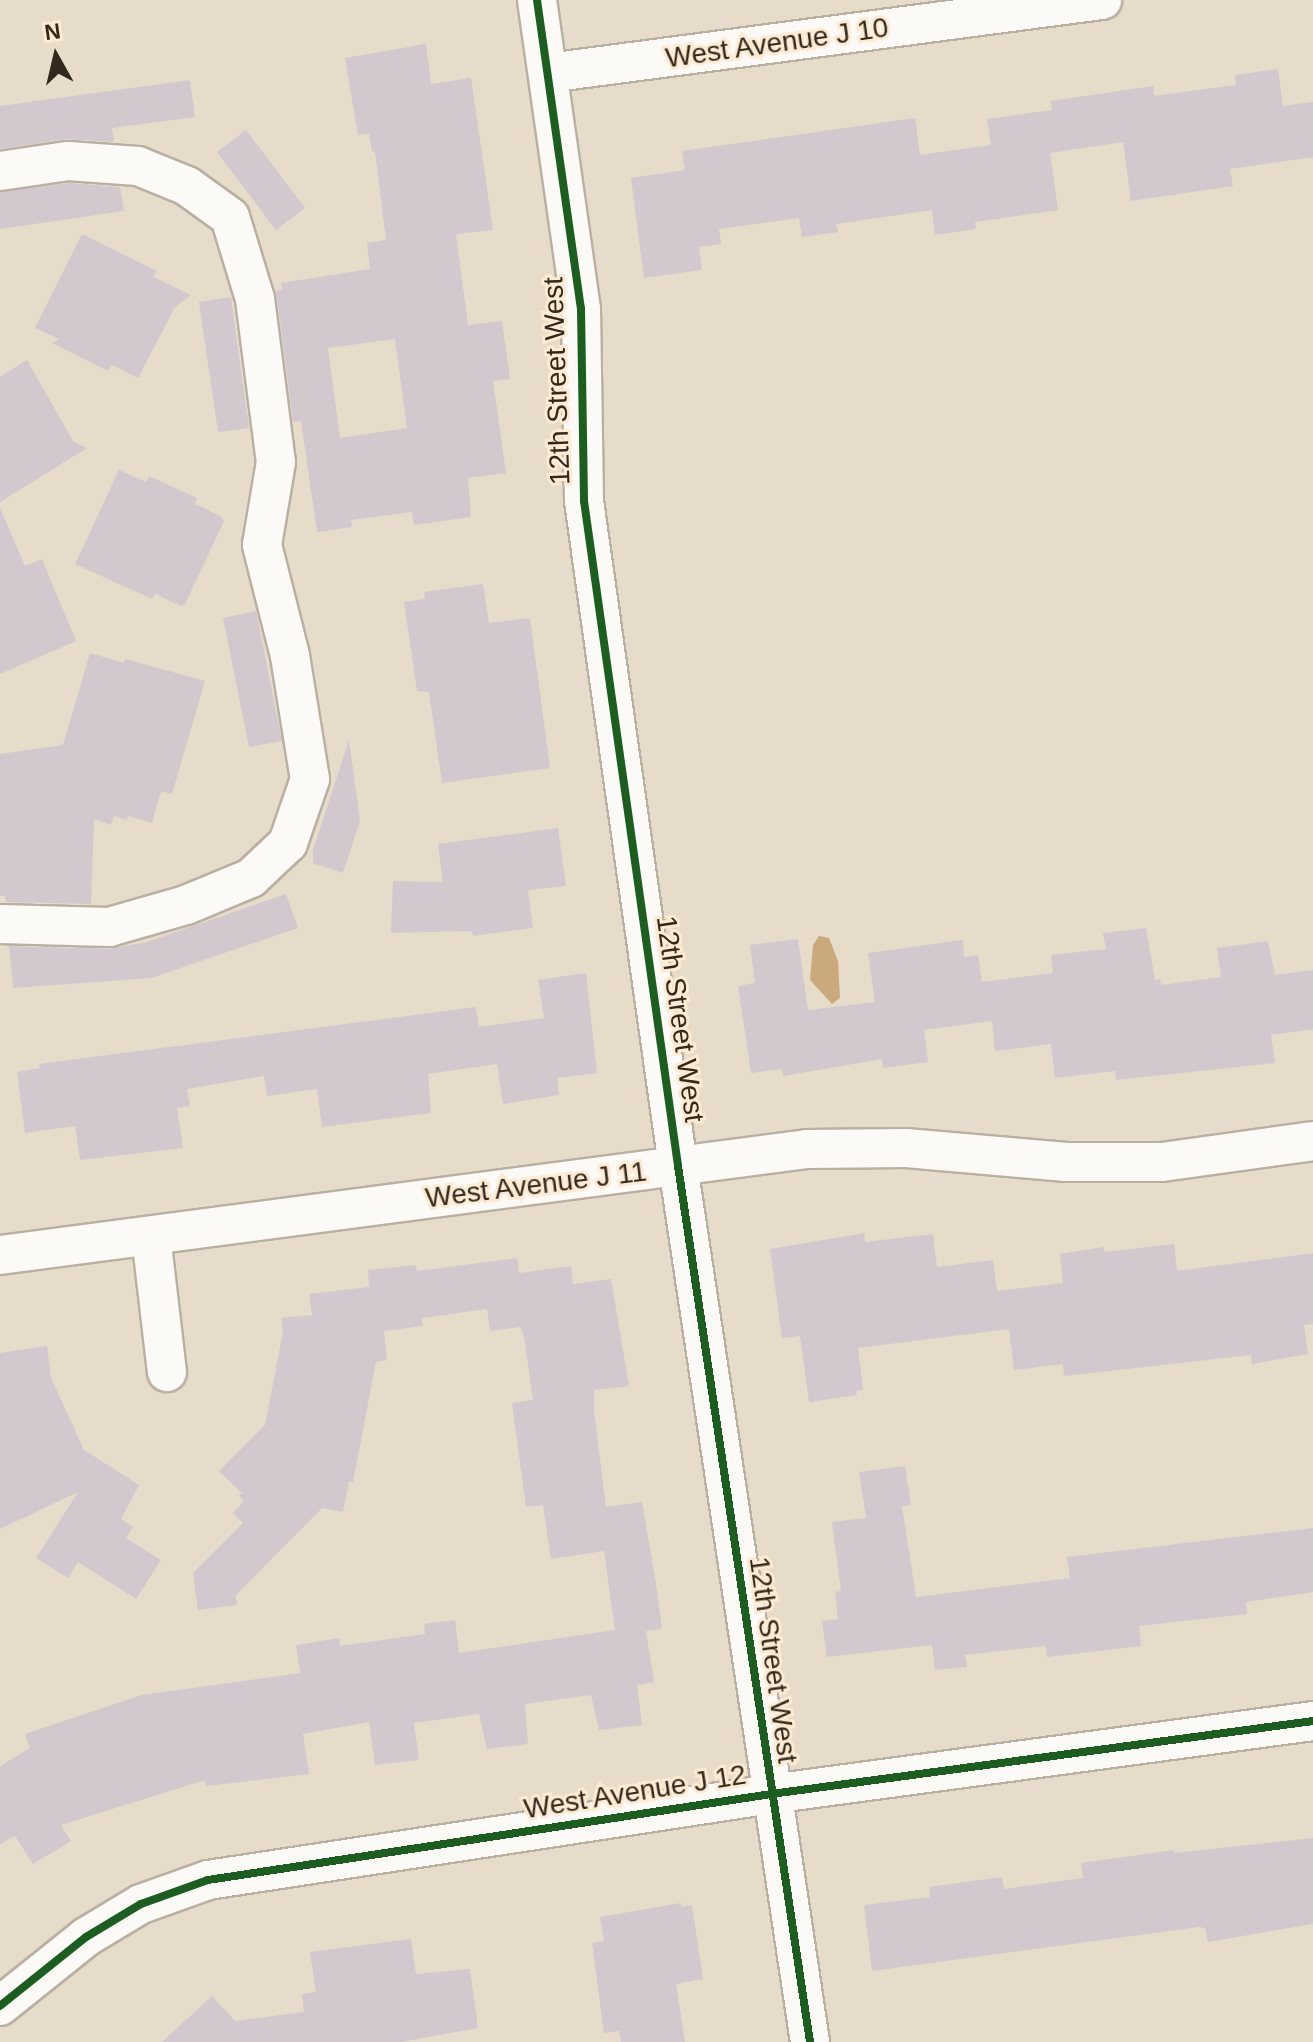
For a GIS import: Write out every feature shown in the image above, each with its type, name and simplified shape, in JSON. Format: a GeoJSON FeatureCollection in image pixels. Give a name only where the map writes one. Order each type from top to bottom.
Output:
{"type":"FeatureCollection","features":[{"type":"Feature","properties":{"kind":"street","name":"12th Street West"},"geometry":{"type":"LineString","coordinates":[[537,0],[581,309],[584,501],[678,1166],[810,2042]]}},
{"type":"Feature","properties":{"kind":"street","name":"West Avenue J 10"},"geometry":{"type":"LineString","coordinates":[[548,73],[1102,0]]}},
{"type":"Feature","properties":{"kind":"street"},"geometry":{"type":"LineString","coordinates":[[0,171],[68,161],[138,166],[187,186],[230,217],[255,299],[276,462],[262,545],[290,656],[310,779],[288,843],[251,878],[186,905],[109,927],[0,924]]}},
{"type":"Feature","properties":{"kind":"street","name":"West Avenue J 11"},"geometry":{"type":"LineString","coordinates":[[0,1255],[807,1149],[906,1148],[1066,1162],[1162,1162],[1313,1141]]}},
{"type":"Feature","properties":{"kind":"street"},"geometry":{"type":"LineString","coordinates":[[151,1236],[167,1372]]}},
{"type":"Feature","properties":{"kind":"street","name":"West Avenue J 12"},"geometry":{"type":"LineString","coordinates":[[0,2006],[86,1937],[141,1904],[208,1880],[771,1794],[1313,1721]]}},
{"type":"Feature","properties":{"kind":"shaded area"},"geometry":{"type":"Polygon","coordinates":[[[819,936],[829,938],[838,961],[840,998],[832,1004],[810,980],[813,945],[819,936]]]}},
{"type":"Feature","properties":{"kind":"building"},"geometry":{"type":"Polygon","coordinates":[[[426,44],[431,84],[471,78],[493,230],[456,234],[468,325],[502,321],[510,379],[493,381],[506,473],[468,478],[471,517],[414,525],[412,512],[351,520],[352,527],[317,532],[301,421],[293,422],[276,291],[282,290],[281,283],[370,269],[367,243],[386,240],[375,151],[372,152],[369,134],[358,135],[345,58],[426,44]],[[395,339],[328,348],[340,438],[407,428],[395,339]]]}},
{"type":"Feature","properties":{"kind":"building"},"geometry":{"type":"Polygon","coordinates":[[[1278,69],[1283,106],[1313,102],[1313,157],[1230,169],[1233,186],[1131,201],[1123,142],[1050,153],[1058,210],[975,222],[976,229],[935,235],[932,210],[836,224],[838,232],[802,237],[799,218],[719,229],[721,244],[699,247],[702,270],[644,278],[631,178],[685,170],[682,151],[915,118],[920,155],[991,145],[987,119],[1052,110],[1051,101],[1153,86],[1154,96],[1236,85],[1235,75],[1278,69]]]}},
{"type":"Feature","properties":{"kind":"building"},"geometry":{"type":"Polygon","coordinates":[[[190,80],[195,117],[112,128],[114,142],[65,139],[0,149],[0,106],[190,80]]]}},
{"type":"Feature","properties":{"kind":"building"},"geometry":{"type":"Polygon","coordinates":[[[246,130],[305,208],[276,230],[217,152],[246,130]]]}},
{"type":"Feature","properties":{"kind":"building"},"geometry":{"type":"Polygon","coordinates":[[[69,183],[120,187],[124,211],[0,229],[0,192],[69,183]]]}},
{"type":"Feature","properties":{"kind":"building"},"geometry":{"type":"Polygon","coordinates":[[[82,234],[157,271],[153,277],[191,295],[175,307],[138,378],[112,365],[108,371],[52,343],[59,339],[35,328],[82,234]]]}},
{"type":"Feature","properties":{"kind":"building"},"geometry":{"type":"Polygon","coordinates":[[[231,297],[249,428],[218,432],[199,302],[231,297]]]}},
{"type":"Feature","properties":{"kind":"building"},"geometry":{"type":"Polygon","coordinates":[[[27,360],[73,441],[87,448],[0,502],[0,377],[27,360]]]}},
{"type":"Feature","properties":{"kind":"building"},"geometry":{"type":"Polygon","coordinates":[[[119,470],[146,482],[149,476],[197,498],[195,504],[222,517],[224,521],[185,604],[181,606],[155,594],[152,599],[75,564],[119,470]]]}},
{"type":"Feature","properties":{"kind":"building"},"geometry":{"type":"Polygon","coordinates":[[[0,508],[25,566],[42,559],[76,641],[0,674],[0,508]]]}},
{"type":"Feature","properties":{"kind":"building"},"geometry":{"type":"Polygon","coordinates":[[[483,584],[489,623],[530,618],[550,768],[442,783],[429,692],[417,691],[404,602],[425,599],[424,592],[483,584]]]}},
{"type":"Feature","properties":{"kind":"building"},"geometry":{"type":"Polygon","coordinates":[[[256,611],[282,741],[249,747],[223,618],[256,611]]]}},
{"type":"Feature","properties":{"kind":"building"},"geometry":{"type":"Polygon","coordinates":[[[90,653],[124,663],[125,659],[205,681],[172,794],[161,791],[152,823],[128,816],[127,820],[114,816],[111,825],[94,819],[91,904],[6,902],[5,896],[0,896],[0,754],[63,745],[90,653]]]}},
{"type":"Feature","properties":{"kind":"building"},"geometry":{"type":"Polygon","coordinates":[[[349,740],[360,821],[343,873],[313,863],[313,850],[349,740]]]}},
{"type":"Feature","properties":{"kind":"building"},"geometry":{"type":"Polygon","coordinates":[[[558,828],[566,886],[528,890],[533,928],[473,936],[472,931],[391,933],[393,881],[443,882],[438,844],[558,828]]]}},
{"type":"Feature","properties":{"kind":"building"},"geometry":{"type":"Polygon","coordinates":[[[286,894],[298,928],[151,978],[13,988],[9,946],[108,949],[147,942],[286,894]]]}},
{"type":"Feature","properties":{"kind":"building"},"geometry":{"type":"Polygon","coordinates":[[[1146,928],[1155,980],[1160,979],[1161,985],[1221,977],[1217,948],[1268,941],[1275,975],[1313,970],[1313,1029],[1271,1035],[1275,1063],[1116,1080],[1115,1071],[1055,1078],[1051,1044],[995,1051],[992,1021],[924,1030],[928,1062],[883,1068],[882,1059],[783,1076],[782,1069],[751,1073],[738,986],[755,983],[750,945],[798,939],[808,1010],[875,1002],[868,953],[963,940],[964,957],[978,955],[982,982],[1053,973],[1051,955],[1106,949],[1103,933],[1146,928]]]}},
{"type":"Feature","properties":{"kind":"building"},"geometry":{"type":"Polygon","coordinates":[[[586,973],[597,1073],[557,1078],[559,1095],[503,1104],[497,1064],[428,1074],[431,1113],[322,1127],[317,1089],[267,1096],[264,1076],[187,1089],[190,1106],[177,1108],[183,1148],[80,1160],[75,1126],[25,1133],[17,1072],[40,1068],[39,1064],[476,1007],[479,1027],[544,1018],[538,980],[586,973]]]}},
{"type":"Feature","properties":{"kind":"building"},"geometry":{"type":"Polygon","coordinates":[[[864,1233],[865,1242],[933,1234],[937,1267],[993,1260],[997,1291],[1063,1283],[1060,1254],[1104,1247],[1104,1252],[1174,1244],[1177,1271],[1313,1253],[1313,1324],[1304,1325],[1308,1354],[1252,1364],[1251,1355],[1064,1376],[1063,1364],[1014,1370],[1009,1329],[858,1348],[863,1390],[856,1391],[857,1395],[809,1402],[800,1336],[782,1338],[770,1249],[864,1233]]]}},
{"type":"Feature","properties":{"kind":"building"},"geometry":{"type":"Polygon","coordinates":[[[517,1258],[519,1273],[571,1266],[573,1284],[611,1279],[629,1386],[594,1390],[606,1507],[642,1502],[662,1629],[646,1631],[654,1682],[637,1685],[642,1725],[599,1730],[591,1695],[525,1704],[528,1744],[487,1749],[479,1714],[414,1723],[419,1760],[375,1765],[369,1722],[303,1734],[309,1774],[206,1786],[205,1780],[61,1825],[71,1841],[33,1864],[15,1836],[0,1844],[0,1766],[30,1748],[25,1734],[142,1695],[300,1673],[296,1645],[339,1638],[340,1646],[425,1634],[424,1624],[455,1620],[459,1653],[615,1630],[604,1551],[551,1559],[543,1505],[526,1507],[512,1403],[533,1400],[524,1336],[520,1327],[490,1331],[487,1309],[422,1318],[423,1326],[384,1331],[387,1360],[376,1362],[353,1482],[349,1481],[343,1512],[322,1508],[236,1595],[237,1605],[198,1610],[193,1573],[243,1523],[233,1513],[244,1501],[239,1496],[242,1493],[219,1471],[265,1425],[283,1332],[281,1318],[312,1315],[309,1294],[369,1287],[368,1270],[416,1265],[417,1271],[517,1258]]]}},
{"type":"Feature","properties":{"kind":"building"},"geometry":{"type":"Polygon","coordinates":[[[47,1346],[51,1378],[84,1450],[139,1485],[121,1519],[133,1527],[126,1538],[161,1560],[136,1599],[78,1562],[68,1578],[36,1558],[78,1492],[0,1529],[0,1353],[47,1346]]]}},
{"type":"Feature","properties":{"kind":"building"},"geometry":{"type":"Polygon","coordinates":[[[905,1466],[911,1505],[902,1506],[916,1597],[1070,1578],[1067,1557],[1313,1528],[1313,1592],[1246,1602],[1247,1614],[1139,1626],[1141,1646],[1047,1657],[1046,1646],[965,1655],[967,1667],[935,1670],[932,1645],[827,1657],[822,1621],[838,1619],[835,1592],[841,1591],[832,1522],[866,1518],[859,1472],[905,1466]]]}},
{"type":"Feature","properties":{"kind":"building"},"geometry":{"type":"Polygon","coordinates":[[[1313,1838],[1313,1924],[1208,1942],[1205,1928],[1199,1927],[872,1971],[864,1905],[930,1897],[929,1887],[1002,1877],[1004,1889],[1083,1878],[1081,1863],[1174,1850],[1174,1853],[1313,1838]]]}},
{"type":"Feature","properties":{"kind":"building"},"geometry":{"type":"Polygon","coordinates":[[[681,1903],[681,1907],[692,1905],[703,1979],[676,1984],[685,2042],[621,2042],[619,2031],[604,2033],[592,1943],[604,1941],[600,1917],[681,1903]]]}},
{"type":"Feature","properties":{"kind":"building"},"geometry":{"type":"Polygon","coordinates":[[[411,1939],[416,1974],[470,1969],[478,2028],[401,2042],[162,2042],[212,1996],[235,2021],[304,2012],[302,1994],[316,1992],[310,1952],[411,1939]]]}},
{"type":"Feature","properties":{"kind":"cycle path"},"geometry":{"type":"LineString","coordinates":[[537,0],[581,309],[584,501],[678,1166],[810,2042]]}},
{"type":"Feature","properties":{"kind":"cycle path"},"geometry":{"type":"LineString","coordinates":[[0,2006],[86,1937],[141,1904],[208,1880],[771,1794],[1313,1721]]}}]}
